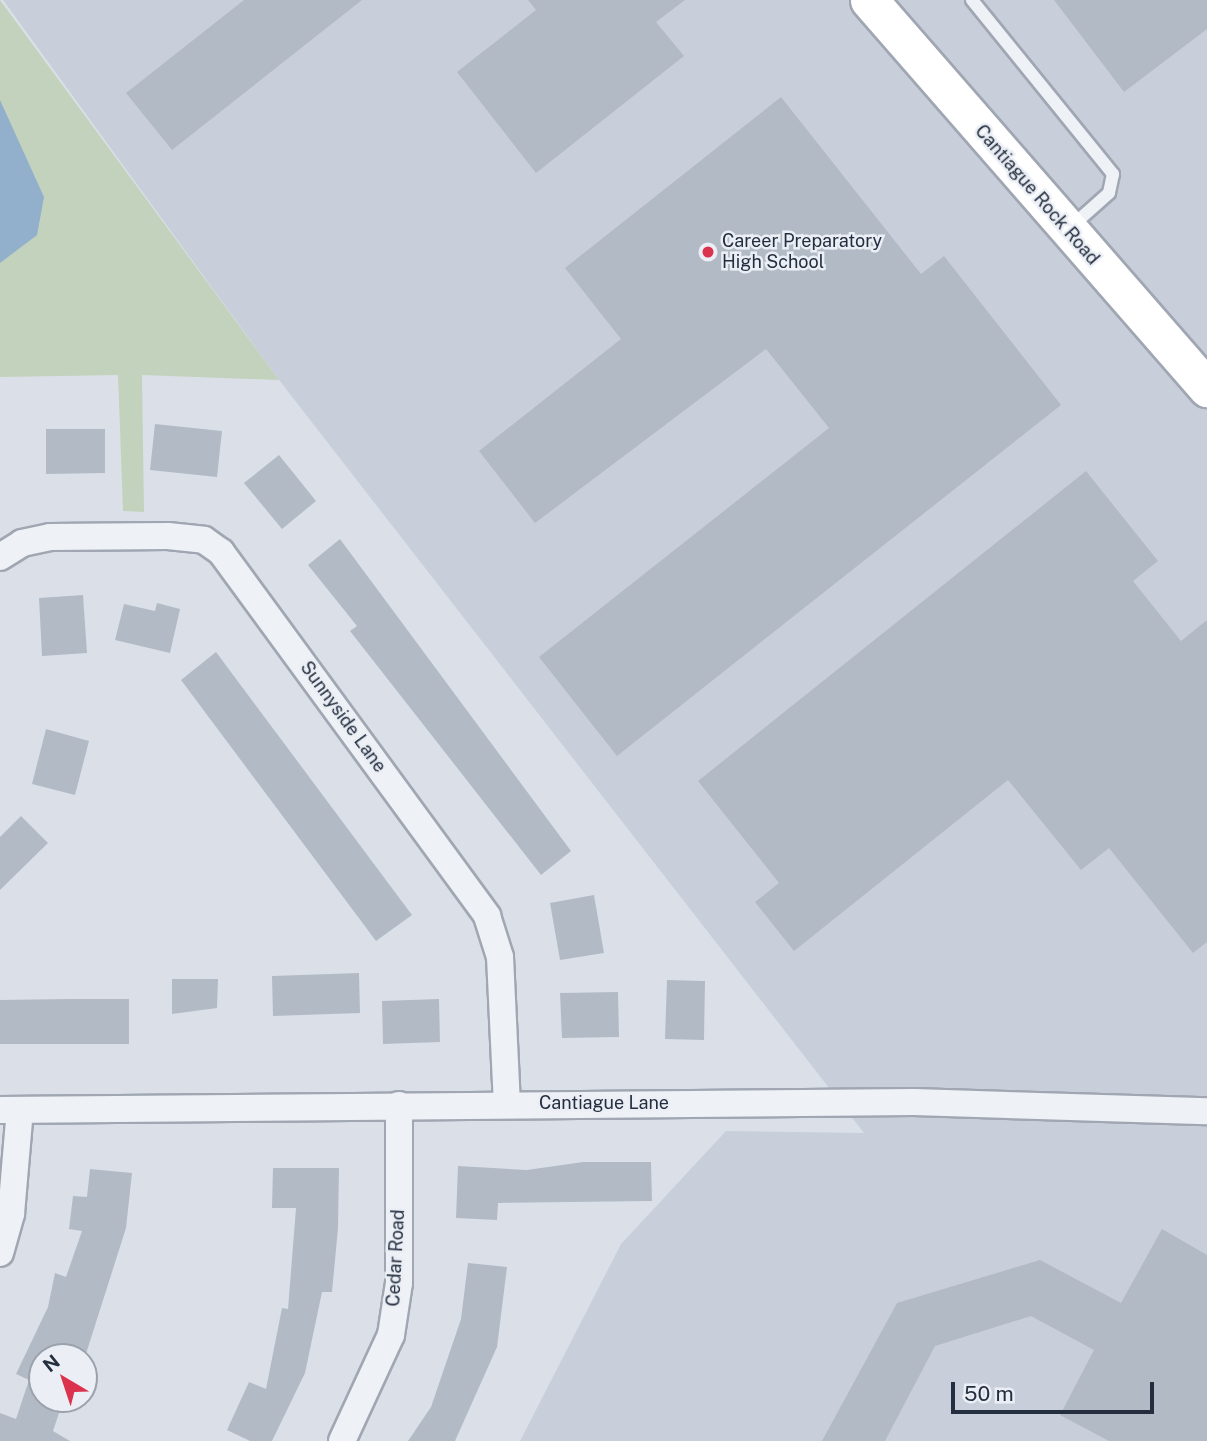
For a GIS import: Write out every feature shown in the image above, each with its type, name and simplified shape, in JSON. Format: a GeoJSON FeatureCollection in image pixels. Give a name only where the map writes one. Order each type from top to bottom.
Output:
{"type":"FeatureCollection","features":[{"type":"Feature","properties":{"kind":"main road","name":"Cantiague Rock Road"},"geometry":{"type":"LineString","coordinates":[[881,4],[1068,230],[1207,388]]}},
{"type":"Feature","properties":{"kind":"street","name":"Sunnyside Lane"},"geometry":{"type":"LineString","coordinates":[[0,557],[22,542],[50,537],[168,536],[204,540],[221,552],[487,916],[500,957],[507,1103]]}},
{"type":"Feature","properties":{"kind":"street","name":"Cantiague Lane"},"geometry":{"type":"LineString","coordinates":[[10,1110],[507,1103],[914,1102],[1207,1111]]}},
{"type":"Feature","properties":{"kind":"street","name":"Cedar Road"},"geometry":{"type":"LineString","coordinates":[[342,1441],[391,1335],[398,1283],[399,1105]]}},
{"type":"Feature","properties":{"kind":"street"},"geometry":{"type":"LineString","coordinates":[[0,1253],[11,1214],[10,1110]]}},
{"type":"Feature","properties":{"kind":"lane"},"geometry":{"type":"LineString","coordinates":[[971,0],[1114,174],[1109,193],[1068,230]]}},
{"type":"Feature","properties":{"kind":"shaded area"},"geometry":{"type":"Polygon","coordinates":[[[3,0],[1207,0],[1207,1441],[520,1441],[621,1244],[726,1131],[864,1133],[279,380],[3,0]]]}},
{"type":"Feature","properties":{"kind":"green space"},"geometry":{"type":"Polygon","coordinates":[[[0,0],[279,380],[142,375],[144,512],[123,511],[118,375],[0,377],[0,0]]]}},
{"type":"Feature","properties":{"kind":"water"},"geometry":{"type":"Polygon","coordinates":[[[0,100],[44,197],[37,235],[0,263],[0,100]]]}},
{"type":"Feature","properties":{"kind":"building"},"geometry":{"type":"Polygon","coordinates":[[[244,0],[362,0],[172,150],[126,93],[244,0]]]}},
{"type":"Feature","properties":{"kind":"building"},"geometry":{"type":"Polygon","coordinates":[[[528,0],[685,0],[656,22],[684,56],[536,173],[457,72],[536,10],[528,0]]]}},
{"type":"Feature","properties":{"kind":"building"},"geometry":{"type":"Polygon","coordinates":[[[1054,0],[1207,0],[1207,29],[1124,92],[1054,0]]]}},
{"type":"Feature","properties":{"kind":"building"},"geometry":{"type":"Polygon","coordinates":[[[781,97],[921,274],[944,256],[1061,405],[617,756],[539,657],[829,428],[766,349],[535,523],[479,451],[621,339],[565,268],[781,97]]]}},
{"type":"Feature","properties":{"kind":"building"},"geometry":{"type":"Polygon","coordinates":[[[155,424],[222,431],[217,477],[150,470],[155,424]]]}},
{"type":"Feature","properties":{"kind":"building"},"geometry":{"type":"Polygon","coordinates":[[[46,429],[105,429],[105,473],[46,474],[46,429]]]}},
{"type":"Feature","properties":{"kind":"building"},"geometry":{"type":"Polygon","coordinates":[[[279,455],[316,501],[282,529],[244,483],[279,455]]]}},
{"type":"Feature","properties":{"kind":"building"},"geometry":{"type":"Polygon","coordinates":[[[1086,471],[1158,561],[1133,581],[1181,641],[1207,620],[1207,942],[1193,953],[1109,848],[1081,870],[1008,780],[794,951],[755,902],[779,883],[698,781],[1086,471]]]}},
{"type":"Feature","properties":{"kind":"building"},"geometry":{"type":"Polygon","coordinates":[[[340,539],[571,851],[541,875],[350,631],[357,626],[308,565],[340,539]]]}},
{"type":"Feature","properties":{"kind":"building"},"geometry":{"type":"Polygon","coordinates":[[[83,595],[87,653],[42,656],[39,598],[83,595]]]}},
{"type":"Feature","properties":{"kind":"building"},"geometry":{"type":"Polygon","coordinates":[[[157,603],[180,609],[170,653],[115,640],[124,604],[155,611],[157,603]]]}},
{"type":"Feature","properties":{"kind":"building"},"geometry":{"type":"Polygon","coordinates":[[[216,652],[412,915],[376,941],[181,680],[216,652]]]}},
{"type":"Feature","properties":{"kind":"building"},"geometry":{"type":"Polygon","coordinates":[[[46,729],[89,741],[75,795],[32,784],[46,729]]]}},
{"type":"Feature","properties":{"kind":"building"},"geometry":{"type":"Polygon","coordinates":[[[21,816],[48,843],[0,890],[0,837],[21,816]]]}},
{"type":"Feature","properties":{"kind":"building"},"geometry":{"type":"Polygon","coordinates":[[[594,895],[604,953],[560,960],[550,903],[594,895]]]}},
{"type":"Feature","properties":{"kind":"building"},"geometry":{"type":"Polygon","coordinates":[[[359,973],[360,1013],[273,1016],[272,976],[359,973]]]}},
{"type":"Feature","properties":{"kind":"building"},"geometry":{"type":"Polygon","coordinates":[[[172,979],[218,979],[217,1008],[172,1014],[172,979]]]}},
{"type":"Feature","properties":{"kind":"building"},"geometry":{"type":"Polygon","coordinates":[[[667,980],[705,981],[704,1040],[665,1039],[667,980]]]}},
{"type":"Feature","properties":{"kind":"building"},"geometry":{"type":"Polygon","coordinates":[[[618,992],[619,1037],[562,1038],[560,993],[618,992]]]}},
{"type":"Feature","properties":{"kind":"building"},"geometry":{"type":"Polygon","coordinates":[[[129,999],[129,1044],[0,1044],[0,1000],[129,999]]]}},
{"type":"Feature","properties":{"kind":"building"},"geometry":{"type":"Polygon","coordinates":[[[439,999],[440,1042],[383,1044],[382,1001],[439,999]]]}},
{"type":"Feature","properties":{"kind":"building"},"geometry":{"type":"Polygon","coordinates":[[[583,1162],[651,1162],[652,1201],[498,1203],[497,1220],[456,1218],[458,1166],[527,1170],[583,1162]]]}},
{"type":"Feature","properties":{"kind":"building"},"geometry":{"type":"Polygon","coordinates":[[[273,1168],[339,1168],[338,1228],[332,1292],[322,1292],[305,1373],[272,1441],[250,1441],[227,1430],[249,1382],[266,1389],[282,1308],[288,1309],[296,1208],[272,1208],[273,1168]]]}},
{"type":"Feature","properties":{"kind":"building"},"geometry":{"type":"Polygon","coordinates":[[[90,1169],[132,1173],[126,1228],[89,1343],[31,1343],[48,1307],[55,1273],[66,1277],[82,1231],[69,1229],[73,1196],[87,1197],[90,1169]]]}},
{"type":"Feature","properties":{"kind":"building"},"geometry":{"type":"Polygon","coordinates":[[[1162,1229],[1207,1255],[1207,1441],[1109,1441],[1060,1415],[1094,1350],[1031,1316],[935,1346],[885,1441],[822,1441],[897,1303],[1040,1260],[1121,1303],[1162,1229]]]}},
{"type":"Feature","properties":{"kind":"building"},"geometry":{"type":"Polygon","coordinates":[[[468,1263],[507,1267],[497,1347],[455,1441],[408,1441],[431,1407],[461,1319],[468,1263]]]}},
{"type":"Feature","properties":{"kind":"building"},"geometry":{"type":"Polygon","coordinates":[[[28,1349],[28,1380],[16,1374],[28,1349]]]}},
{"type":"Feature","properties":{"kind":"building"},"geometry":{"type":"Polygon","coordinates":[[[28,1383],[28,1413],[59,1413],[53,1431],[70,1441],[0,1441],[0,1413],[16,1419],[28,1383]]]}},
{"type":"Feature","properties":{"kind":"place","name":"Career Preparatory High School"},"geometry":{"type":"Point","coordinates":[708,252]}}]}
